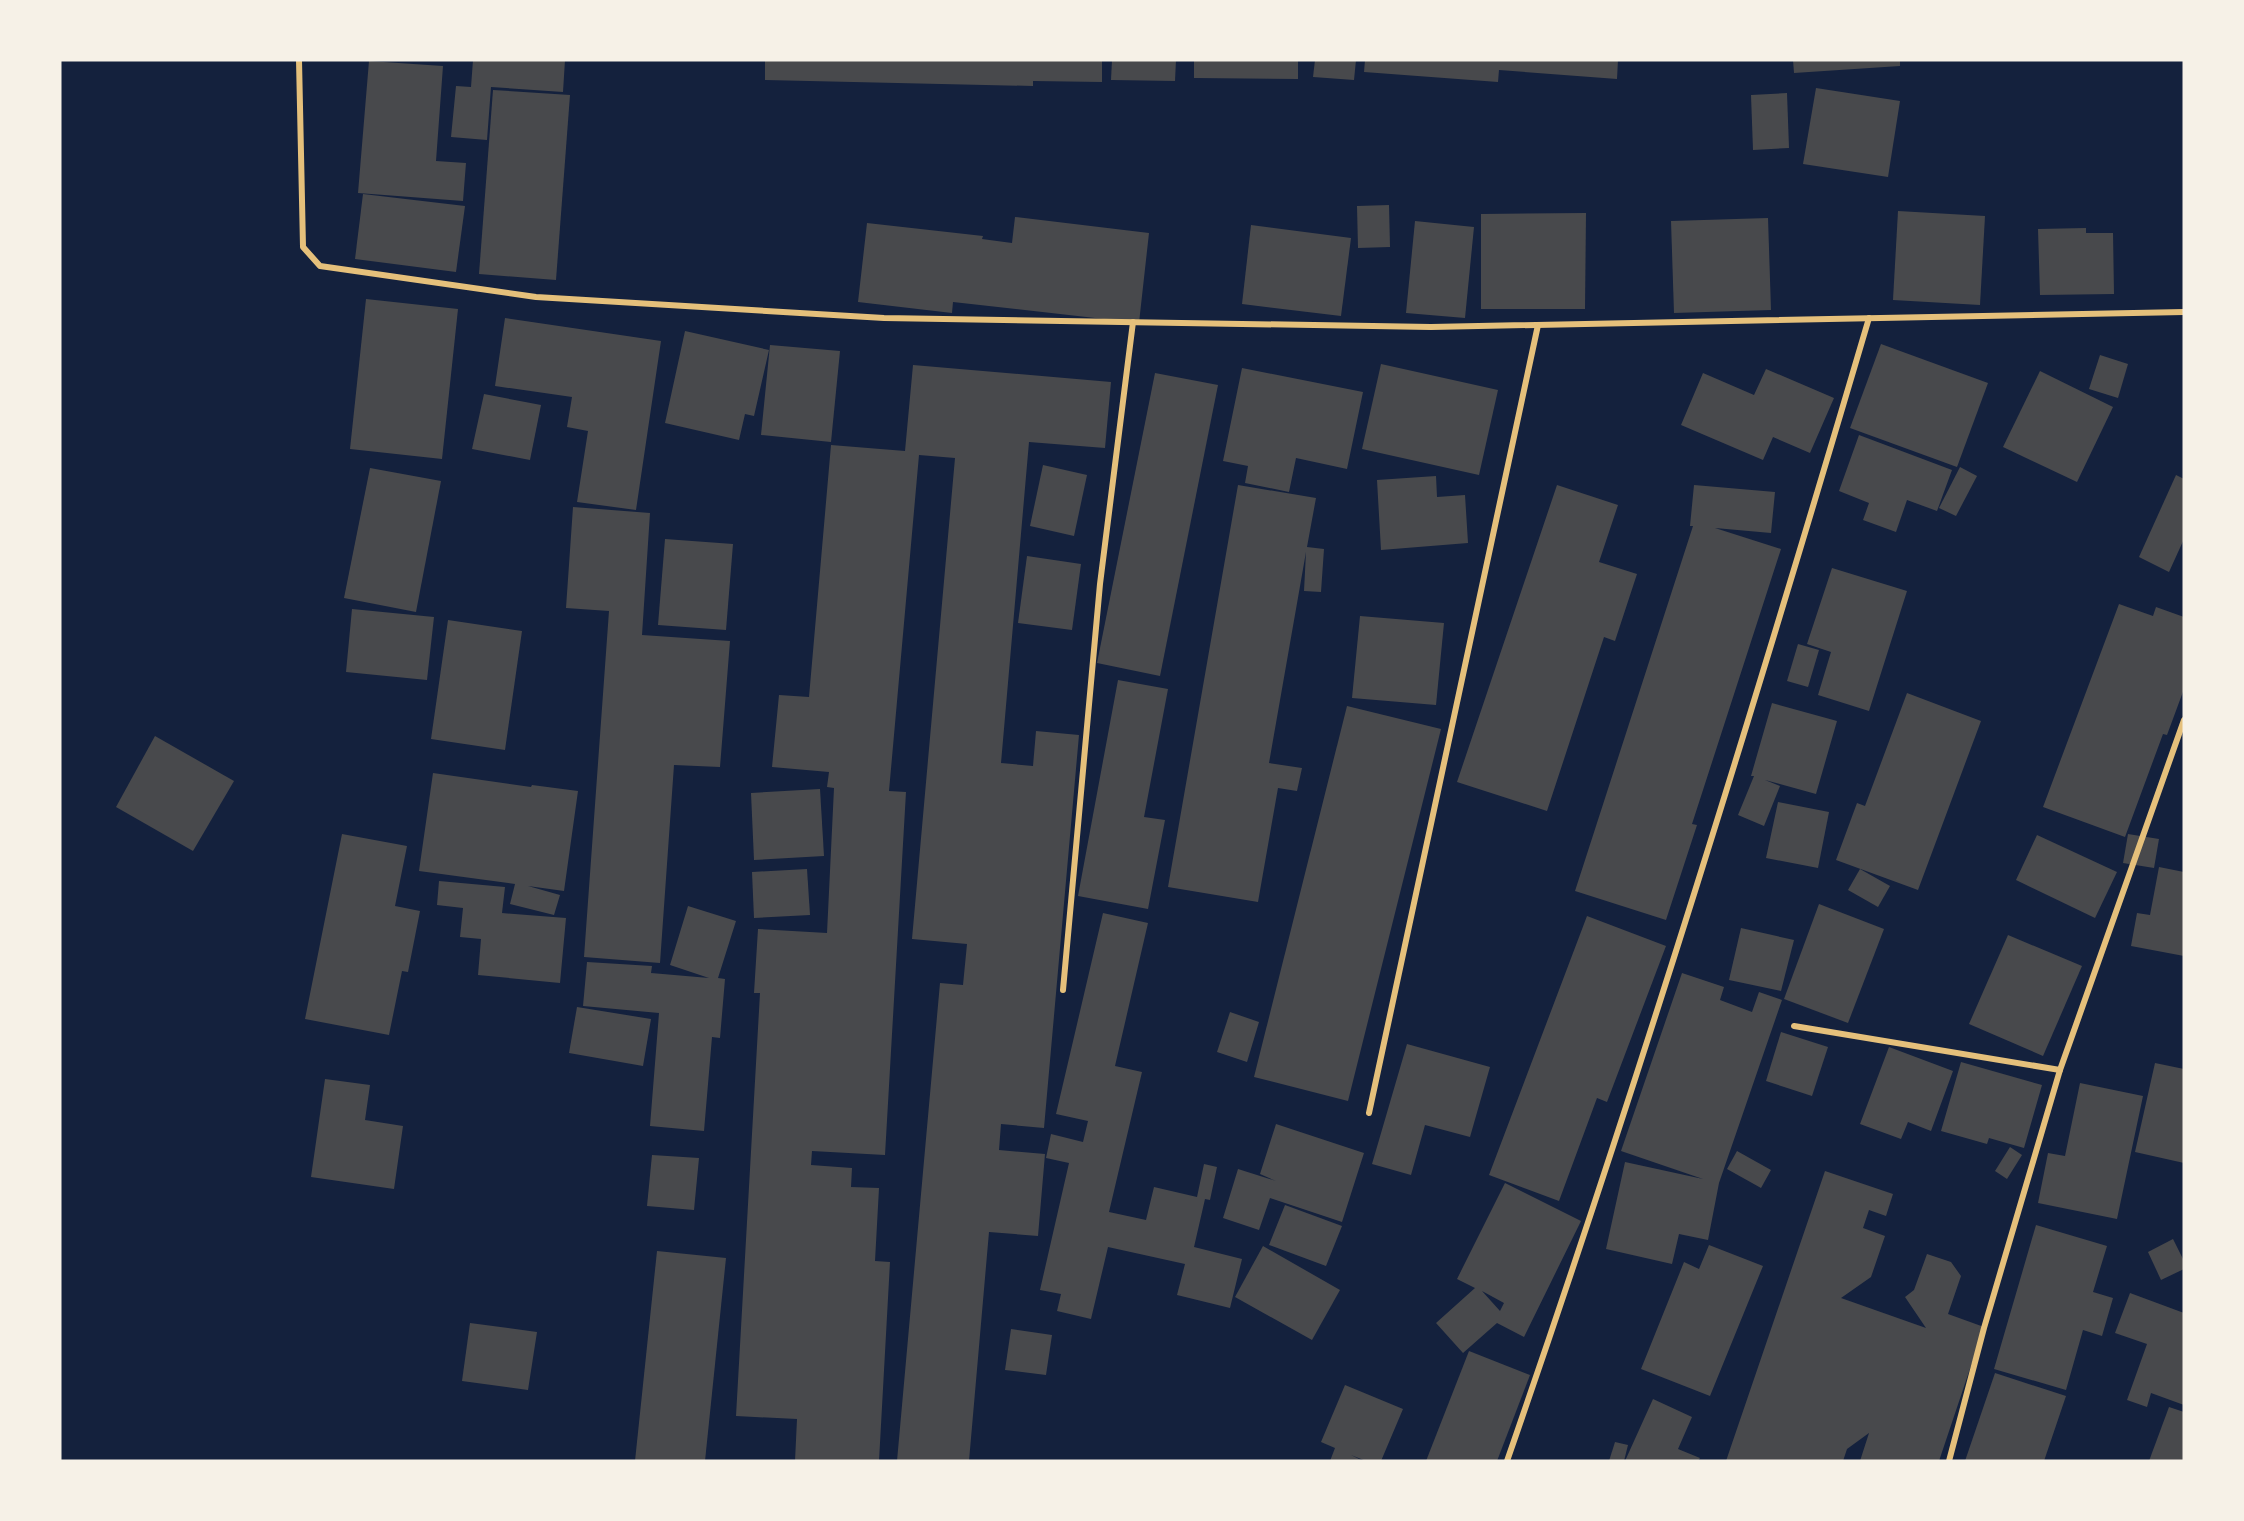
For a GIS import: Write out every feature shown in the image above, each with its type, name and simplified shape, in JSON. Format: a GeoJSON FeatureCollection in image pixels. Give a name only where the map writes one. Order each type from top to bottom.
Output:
{"type":"FeatureCollection","features":[{"type":"Feature","properties":{"kind":"street"},"geometry":{"type":"LineString","coordinates":[[299,60],[303,247],[320,266],[536,297],[884,318],[1431,327],[2184,312]]}},
{"type":"Feature","properties":{"kind":"street"},"geometry":{"type":"LineString","coordinates":[[1507,1461],[1562,1301],[1790,588],[1869,318]]}},
{"type":"Feature","properties":{"kind":"street"},"geometry":{"type":"LineString","coordinates":[[1063,990],[1100,584],[1132,322]]}},
{"type":"Feature","properties":{"kind":"street"},"geometry":{"type":"LineString","coordinates":[[1369,1113],[1538,325]]}},
{"type":"Feature","properties":{"kind":"street"},"geometry":{"type":"LineString","coordinates":[[1949,1461],[1984,1328],[2060,1070],[2184,720]]}},
{"type":"Feature","properties":{"kind":"street"},"geometry":{"type":"LineString","coordinates":[[1794,1026],[2060,1070]]}},
{"type":"Feature","properties":{"kind":"building"},"geometry":{"type":"Polygon","coordinates":[[[473,60],[565,60],[563,92],[491,87],[487,140],[451,137],[456,86],[471,87],[473,60]]]}},
{"type":"Feature","properties":{"kind":"building"},"geometry":{"type":"Polygon","coordinates":[[[765,60],[1102,60],[1102,82],[1033,81],[1033,86],[765,80],[765,60]]]}},
{"type":"Feature","properties":{"kind":"building"},"geometry":{"type":"Polygon","coordinates":[[[1112,60],[1176,60],[1175,81],[1111,80],[1112,60]]]}},
{"type":"Feature","properties":{"kind":"building"},"geometry":{"type":"Polygon","coordinates":[[[1194,60],[1298,60],[1298,79],[1194,78],[1194,60]]]}},
{"type":"Feature","properties":{"kind":"building"},"geometry":{"type":"Polygon","coordinates":[[[1315,60],[1356,60],[1354,80],[1313,77],[1315,60]]]}},
{"type":"Feature","properties":{"kind":"building"},"geometry":{"type":"Polygon","coordinates":[[[1365,60],[1618,60],[1617,79],[1499,70],[1498,82],[1364,72],[1365,60]]]}},
{"type":"Feature","properties":{"kind":"building"},"geometry":{"type":"Polygon","coordinates":[[[1793,60],[1900,60],[1900,66],[1794,73],[1793,60]]]}},
{"type":"Feature","properties":{"kind":"building"},"geometry":{"type":"Polygon","coordinates":[[[369,61],[443,66],[436,161],[466,163],[463,201],[358,193],[369,61]]]}},
{"type":"Feature","properties":{"kind":"building"},"geometry":{"type":"Polygon","coordinates":[[[1816,88],[1900,101],[1888,177],[1803,164],[1816,88]]]}},
{"type":"Feature","properties":{"kind":"building"},"geometry":{"type":"Polygon","coordinates":[[[493,90],[570,95],[556,280],[479,274],[493,90]]]}},
{"type":"Feature","properties":{"kind":"building"},"geometry":{"type":"Polygon","coordinates":[[[1787,93],[1789,148],[1753,150],[1751,95],[1787,93]]]}},
{"type":"Feature","properties":{"kind":"building"},"geometry":{"type":"Polygon","coordinates":[[[363,194],[465,206],[456,272],[355,259],[363,194]]]}},
{"type":"Feature","properties":{"kind":"building"},"geometry":{"type":"Polygon","coordinates":[[[1389,205],[1390,247],[1358,248],[1357,206],[1389,205]]]}},
{"type":"Feature","properties":{"kind":"building"},"geometry":{"type":"Polygon","coordinates":[[[1898,211],[1985,216],[1980,305],[1893,300],[1898,211]]]}},
{"type":"Feature","properties":{"kind":"building"},"geometry":{"type":"Polygon","coordinates":[[[1586,213],[1585,309],[1481,309],[1481,214],[1586,213]]]}},
{"type":"Feature","properties":{"kind":"building"},"geometry":{"type":"Polygon","coordinates":[[[1015,217],[1149,233],[1139,323],[953,302],[952,313],[858,302],[867,223],[983,236],[982,239],[1012,243],[1015,217]]]}},
{"type":"Feature","properties":{"kind":"building"},"geometry":{"type":"Polygon","coordinates":[[[1768,218],[1771,310],[1674,313],[1671,221],[1768,218]]]}},
{"type":"Feature","properties":{"kind":"building"},"geometry":{"type":"Polygon","coordinates":[[[1415,221],[1474,227],[1465,318],[1406,313],[1415,221]]]}},
{"type":"Feature","properties":{"kind":"building"},"geometry":{"type":"Polygon","coordinates":[[[1251,225],[1351,238],[1341,316],[1242,304],[1251,225]]]}},
{"type":"Feature","properties":{"kind":"building"},"geometry":{"type":"Polygon","coordinates":[[[2086,228],[2086,233],[2113,233],[2114,294],[2040,295],[2038,229],[2086,228]]]}},
{"type":"Feature","properties":{"kind":"building"},"geometry":{"type":"Polygon","coordinates":[[[366,299],[458,309],[442,459],[350,449],[366,299]]]}},
{"type":"Feature","properties":{"kind":"building"},"geometry":{"type":"Polygon","coordinates":[[[505,318],[661,341],[636,510],[577,502],[588,431],[567,427],[572,397],[495,386],[505,318]]]}},
{"type":"Feature","properties":{"kind":"building"},"geometry":{"type":"Polygon","coordinates":[[[685,331],[769,350],[754,416],[745,414],[739,440],[665,423],[685,331]]]}},
{"type":"Feature","properties":{"kind":"building"},"geometry":{"type":"Polygon","coordinates":[[[1881,344],[1988,383],[1957,467],[1850,428],[1881,344]]]}},
{"type":"Feature","properties":{"kind":"building"},"geometry":{"type":"Polygon","coordinates":[[[770,345],[840,351],[831,442],[761,435],[770,345]]]}},
{"type":"Feature","properties":{"kind":"building"},"geometry":{"type":"Polygon","coordinates":[[[2100,355],[2128,364],[2118,398],[2089,389],[2100,355]]]}},
{"type":"Feature","properties":{"kind":"building"},"geometry":{"type":"Polygon","coordinates":[[[1381,364],[1498,390],[1479,475],[1362,449],[1381,364]]]}},
{"type":"Feature","properties":{"kind":"building"},"geometry":{"type":"Polygon","coordinates":[[[913,365],[1111,382],[1105,448],[1029,442],[1001,763],[1033,766],[1036,731],[1079,735],[1044,1128],[1001,1124],[999,1150],[1045,1154],[1038,1236],[989,1232],[969,1461],[897,1461],[940,983],[963,985],[967,944],[912,939],[955,458],[919,455],[889,791],[906,792],[885,1155],[812,1151],[811,1165],[852,1168],[851,1187],[879,1188],[875,1261],[890,1262],[879,1461],[795,1461],[797,1419],[736,1416],[760,993],[754,993],[758,929],[827,933],[834,788],[827,787],[829,772],[772,767],[779,695],[809,697],[831,445],[905,451],[913,365]]]}},
{"type":"Feature","properties":{"kind":"building"},"geometry":{"type":"Polygon","coordinates":[[[1242,368],[1363,392],[1347,469],[1296,458],[1289,492],[1245,483],[1248,466],[1223,461],[1242,368]]]}},
{"type":"Feature","properties":{"kind":"building"},"geometry":{"type":"Polygon","coordinates":[[[1766,369],[1834,398],[1810,453],[1773,437],[1763,460],[1681,425],[1703,373],[1754,395],[1766,369]]]}},
{"type":"Feature","properties":{"kind":"building"},"geometry":{"type":"Polygon","coordinates":[[[2040,371],[2113,407],[2077,482],[2003,447],[2040,371]]]}},
{"type":"Feature","properties":{"kind":"building"},"geometry":{"type":"Polygon","coordinates":[[[1155,373],[1218,385],[1160,676],[1097,663],[1155,373]]]}},
{"type":"Feature","properties":{"kind":"building"},"geometry":{"type":"Polygon","coordinates":[[[484,394],[541,405],[530,460],[472,449],[484,394]]]}},
{"type":"Feature","properties":{"kind":"building"},"geometry":{"type":"Polygon","coordinates":[[[1859,435],[1952,470],[1937,511],[1907,500],[1896,532],[1863,520],[1869,503],[1839,491],[1859,435]]]}},
{"type":"Feature","properties":{"kind":"building"},"geometry":{"type":"Polygon","coordinates":[[[1043,465],[1087,475],[1074,536],[1030,526],[1043,465]]]}},
{"type":"Feature","properties":{"kind":"building"},"geometry":{"type":"Polygon","coordinates":[[[1960,467],[1977,476],[1956,516],[1939,508],[1960,467]]]}},
{"type":"Feature","properties":{"kind":"building"},"geometry":{"type":"Polygon","coordinates":[[[370,468],[441,481],[416,612],[344,598],[370,468]]]}},
{"type":"Feature","properties":{"kind":"building"},"geometry":{"type":"Polygon","coordinates":[[[2176,475],[2184,479],[2184,539],[2169,572],[2139,557],[2176,475]]]}},
{"type":"Feature","properties":{"kind":"building"},"geometry":{"type":"Polygon","coordinates":[[[1436,476],[1437,497],[1465,495],[1468,543],[1381,550],[1377,480],[1436,476]]]}},
{"type":"Feature","properties":{"kind":"building"},"geometry":{"type":"Polygon","coordinates":[[[1238,485],[1316,498],[1307,547],[1324,549],[1321,592],[1304,591],[1306,552],[1269,763],[1302,768],[1297,791],[1278,788],[1258,902],[1168,887],[1238,485]]]}},
{"type":"Feature","properties":{"kind":"building"},"geometry":{"type":"Polygon","coordinates":[[[1557,485],[1618,505],[1599,562],[1637,574],[1615,641],[1604,637],[1547,811],[1457,782],[1557,485]]]}},
{"type":"Feature","properties":{"kind":"building"},"geometry":{"type":"Polygon","coordinates":[[[1694,485],[1775,492],[1771,533],[1715,528],[1781,549],[1692,824],[1697,825],[1666,920],[1575,891],[1693,526],[1690,526],[1694,485]]]}},
{"type":"Feature","properties":{"kind":"building"},"geometry":{"type":"Polygon","coordinates":[[[573,507],[650,513],[642,635],[730,641],[720,767],[674,765],[660,963],[584,957],[609,611],[566,608],[573,507]]]}},
{"type":"Feature","properties":{"kind":"building"},"geometry":{"type":"Polygon","coordinates":[[[665,539],[733,544],[726,630],[658,625],[665,539]]]}},
{"type":"Feature","properties":{"kind":"building"},"geometry":{"type":"Polygon","coordinates":[[[1027,556],[1081,564],[1072,630],[1018,623],[1027,556]]]}},
{"type":"Feature","properties":{"kind":"building"},"geometry":{"type":"Polygon","coordinates":[[[1832,568],[1907,591],[1869,711],[1818,695],[1831,652],[1807,644],[1832,568]]]}},
{"type":"Feature","properties":{"kind":"building"},"geometry":{"type":"Polygon","coordinates":[[[2119,604],[2153,616],[2156,607],[2184,617],[2184,689],[2167,735],[2163,734],[2125,837],[2043,807],[2119,604]]]}},
{"type":"Feature","properties":{"kind":"building"},"geometry":{"type":"Polygon","coordinates":[[[352,609],[434,617],[427,680],[346,672],[352,609]]]}},
{"type":"Feature","properties":{"kind":"building"},"geometry":{"type":"Polygon","coordinates":[[[1360,616],[1444,623],[1436,705],[1352,698],[1360,616]]]}},
{"type":"Feature","properties":{"kind":"building"},"geometry":{"type":"Polygon","coordinates":[[[448,620],[522,631],[505,750],[431,739],[448,620]]]}},
{"type":"Feature","properties":{"kind":"building"},"geometry":{"type":"Polygon","coordinates":[[[1798,644],[1819,650],[1808,687],[1787,681],[1798,644]]]}},
{"type":"Feature","properties":{"kind":"building"},"geometry":{"type":"Polygon","coordinates":[[[1118,680],[1168,689],[1144,817],[1165,820],[1148,909],[1078,896],[1118,680]]]}},
{"type":"Feature","properties":{"kind":"building"},"geometry":{"type":"Polygon","coordinates":[[[1907,693],[1981,721],[1918,890],[1836,860],[1857,803],[1865,806],[1907,693]]]}},
{"type":"Feature","properties":{"kind":"building"},"geometry":{"type":"Polygon","coordinates":[[[1772,703],[1837,721],[1816,794],[1765,780],[1780,786],[1764,826],[1738,815],[1754,776],[1751,776],[1772,703]]]}},
{"type":"Feature","properties":{"kind":"building"},"geometry":{"type":"Polygon","coordinates":[[[1347,706],[1441,729],[1348,1101],[1254,1077],[1347,706]]]}},
{"type":"Feature","properties":{"kind":"building"},"geometry":{"type":"Polygon","coordinates":[[[155,736],[234,781],[193,851],[116,807],[155,736]]]}},
{"type":"Feature","properties":{"kind":"building"},"geometry":{"type":"Polygon","coordinates":[[[433,773],[531,787],[532,785],[578,791],[564,891],[528,886],[560,895],[554,915],[510,904],[515,884],[419,871],[433,773]]]}},
{"type":"Feature","properties":{"kind":"building"},"geometry":{"type":"Polygon","coordinates":[[[820,789],[824,856],[754,860],[751,793],[820,789]]]}},
{"type":"Feature","properties":{"kind":"building"},"geometry":{"type":"Polygon","coordinates":[[[1778,802],[1829,812],[1818,868],[1766,858],[1778,802]]]}},
{"type":"Feature","properties":{"kind":"building"},"geometry":{"type":"Polygon","coordinates":[[[342,834],[407,846],[395,906],[420,911],[408,972],[402,971],[389,1035],[305,1019],[342,834]]]}},
{"type":"Feature","properties":{"kind":"building"},"geometry":{"type":"Polygon","coordinates":[[[2128,834],[2159,839],[2154,868],[2123,863],[2128,834]]]}},
{"type":"Feature","properties":{"kind":"building"},"geometry":{"type":"Polygon","coordinates":[[[2037,835],[2117,872],[2095,918],[2016,880],[2037,835]]]}},
{"type":"Feature","properties":{"kind":"building"},"geometry":{"type":"Polygon","coordinates":[[[2159,867],[2184,872],[2184,956],[2131,946],[2137,913],[2150,915],[2159,867]]]}},
{"type":"Feature","properties":{"kind":"building"},"geometry":{"type":"Polygon","coordinates":[[[807,869],[810,915],[754,918],[752,872],[807,869]]]}},
{"type":"Feature","properties":{"kind":"building"},"geometry":{"type":"Polygon","coordinates":[[[1860,869],[1890,886],[1878,907],[1848,890],[1860,869]]]}},
{"type":"Feature","properties":{"kind":"building"},"geometry":{"type":"Polygon","coordinates":[[[439,881],[505,887],[502,913],[566,918],[560,983],[478,975],[481,939],[460,937],[463,908],[437,905],[439,881]]]}},
{"type":"Feature","properties":{"kind":"building"},"geometry":{"type":"Polygon","coordinates":[[[1819,904],[1884,929],[1848,1023],[1784,999],[1819,904]]]}},
{"type":"Feature","properties":{"kind":"building"},"geometry":{"type":"Polygon","coordinates":[[[688,906],[736,921],[718,978],[725,979],[720,1038],[712,1037],[704,1131],[650,1126],[659,1013],[583,1006],[587,962],[652,966],[651,973],[709,978],[670,965],[688,906]]]}},
{"type":"Feature","properties":{"kind":"building"},"geometry":{"type":"Polygon","coordinates":[[[1103,913],[1148,923],[1115,1066],[1142,1072],[1109,1212],[1146,1220],[1154,1187],[1197,1197],[1204,1164],[1217,1167],[1210,1200],[1205,1199],[1194,1247],[1242,1259],[1230,1308],[1177,1295],[1185,1264],[1108,1247],[1091,1319],[1057,1311],[1061,1294],[1040,1290],[1069,1163],[1046,1158],[1051,1134],[1083,1142],[1088,1121],[1056,1114],[1103,913]]]}},
{"type":"Feature","properties":{"kind":"building"},"geometry":{"type":"Polygon","coordinates":[[[1587,916],[1666,946],[1607,1102],[1597,1098],[1559,1201],[1489,1175],[1587,916]]]}},
{"type":"Feature","properties":{"kind":"building"},"geometry":{"type":"Polygon","coordinates":[[[1741,928],[1794,940],[1781,991],[1729,980],[1741,928]]]}},
{"type":"Feature","properties":{"kind":"building"},"geometry":{"type":"Polygon","coordinates":[[[2008,935],[2082,966],[2043,1056],[1969,1024],[2008,935]]]}},
{"type":"Feature","properties":{"kind":"building"},"geometry":{"type":"Polygon","coordinates":[[[1682,973],[1724,987],[1720,1000],[1752,1012],[1759,992],[1782,1000],[1719,1183],[1708,1240],[1679,1234],[1672,1264],[1606,1249],[1625,1162],[1703,1179],[1621,1151],[1682,973]]]}},
{"type":"Feature","properties":{"kind":"building"},"geometry":{"type":"Polygon","coordinates":[[[577,1007],[651,1019],[643,1066],[569,1053],[577,1007]]]}},
{"type":"Feature","properties":{"kind":"building"},"geometry":{"type":"Polygon","coordinates":[[[1230,1012],[1259,1022],[1247,1062],[1217,1052],[1230,1012]]]}},
{"type":"Feature","properties":{"kind":"building"},"geometry":{"type":"Polygon","coordinates":[[[1781,1032],[1828,1047],[1812,1096],[1766,1081],[1781,1032]]]}},
{"type":"Feature","properties":{"kind":"building"},"geometry":{"type":"Polygon","coordinates":[[[1407,1044],[1490,1067],[1470,1137],[1425,1125],[1411,1175],[1372,1164],[1407,1044]]]}},
{"type":"Feature","properties":{"kind":"building"},"geometry":{"type":"Polygon","coordinates":[[[1889,1047],[1953,1071],[1931,1131],[1908,1122],[1901,1139],[1860,1124],[1889,1047]]]}},
{"type":"Feature","properties":{"kind":"building"},"geometry":{"type":"Polygon","coordinates":[[[1961,1062],[2042,1085],[2024,1148],[1989,1138],[1987,1144],[1941,1131],[1961,1062]]]}},
{"type":"Feature","properties":{"kind":"building"},"geometry":{"type":"Polygon","coordinates":[[[2155,1063],[2184,1069],[2184,1163],[2135,1152],[2155,1063]]]}},
{"type":"Feature","properties":{"kind":"building"},"geometry":{"type":"Polygon","coordinates":[[[325,1079],[370,1085],[365,1120],[403,1126],[394,1189],[311,1177],[325,1079]]]}},
{"type":"Feature","properties":{"kind":"building"},"geometry":{"type":"Polygon","coordinates":[[[2080,1083],[2143,1096],[2117,1219],[2038,1203],[2048,1153],[2065,1156],[2080,1083]]]}},
{"type":"Feature","properties":{"kind":"building"},"geometry":{"type":"Polygon","coordinates":[[[1276,1124],[1364,1153],[1342,1222],[1270,1198],[1259,1230],[1223,1218],[1238,1169],[1276,1181],[1260,1174],[1276,1124]]]}},
{"type":"Feature","properties":{"kind":"building"},"geometry":{"type":"Polygon","coordinates":[[[2010,1147],[2022,1155],[2007,1179],[1995,1171],[2010,1147]]]}},
{"type":"Feature","properties":{"kind":"building"},"geometry":{"type":"Polygon","coordinates":[[[1737,1151],[1771,1170],[1761,1188],[1727,1169],[1737,1151]]]}},
{"type":"Feature","properties":{"kind":"building"},"geometry":{"type":"Polygon","coordinates":[[[652,1155],[699,1158],[694,1210],[647,1206],[652,1155]]]}},
{"type":"Feature","properties":{"kind":"building"},"geometry":{"type":"Polygon","coordinates":[[[1825,1171],[1893,1194],[1886,1216],[1869,1210],[1863,1228],[1885,1236],[1871,1277],[1841,1298],[1926,1328],[1905,1297],[1914,1290],[1927,1254],[1951,1262],[1961,1276],[1948,1314],[1984,1327],[1939,1461],[1860,1461],[1869,1433],[1847,1449],[1843,1461],[1726,1461],[1825,1171]]]}},
{"type":"Feature","properties":{"kind":"building"},"geometry":{"type":"Polygon","coordinates":[[[1505,1183],[1581,1221],[1524,1337],[1497,1323],[1463,1353],[1436,1323],[1475,1288],[1457,1279],[1505,1183]],[[1482,1291],[1500,1311],[1504,1303],[1482,1291]]]}},
{"type":"Feature","properties":{"kind":"building"},"geometry":{"type":"Polygon","coordinates":[[[1285,1205],[1342,1226],[1326,1266],[1269,1245],[1285,1205]]]}},
{"type":"Feature","properties":{"kind":"building"},"geometry":{"type":"Polygon","coordinates":[[[2036,1225],[2107,1246],[2093,1292],[2113,1298],[2102,1336],[2083,1330],[2066,1390],[1994,1369],[2036,1225]]]}},
{"type":"Feature","properties":{"kind":"building"},"geometry":{"type":"Polygon","coordinates":[[[2173,1239],[2184,1261],[2184,1269],[2161,1280],[2148,1252],[2173,1239]]]}},
{"type":"Feature","properties":{"kind":"building"},"geometry":{"type":"Polygon","coordinates":[[[1709,1245],[1763,1266],[1710,1396],[1641,1369],[1684,1262],[1699,1269],[1709,1245]]]}},
{"type":"Feature","properties":{"kind":"building"},"geometry":{"type":"Polygon","coordinates":[[[1263,1246],[1340,1290],[1312,1340],[1235,1297],[1263,1246]]]}},
{"type":"Feature","properties":{"kind":"building"},"geometry":{"type":"Polygon","coordinates":[[[657,1251],[726,1258],[705,1461],[635,1461],[657,1251]]]}},
{"type":"Feature","properties":{"kind":"building"},"geometry":{"type":"Polygon","coordinates":[[[2130,1293],[2184,1313],[2184,1405],[2151,1393],[2147,1407],[2127,1400],[2147,1344],[2115,1333],[2130,1293]]]}},
{"type":"Feature","properties":{"kind":"building"},"geometry":{"type":"Polygon","coordinates":[[[470,1323],[537,1332],[528,1390],[462,1381],[470,1323]]]}},
{"type":"Feature","properties":{"kind":"building"},"geometry":{"type":"Polygon","coordinates":[[[1011,1329],[1052,1335],[1046,1375],[1005,1370],[1011,1329]]]}},
{"type":"Feature","properties":{"kind":"building"},"geometry":{"type":"Polygon","coordinates":[[[1469,1351],[1530,1375],[1497,1461],[1426,1461],[1469,1351]]]}},
{"type":"Feature","properties":{"kind":"building"},"geometry":{"type":"Polygon","coordinates":[[[1995,1373],[2066,1396],[2044,1461],[1965,1461],[1995,1373]]]}},
{"type":"Feature","properties":{"kind":"building"},"geometry":{"type":"Polygon","coordinates":[[[1345,1385],[1403,1409],[1381,1461],[1366,1461],[1351,1455],[1363,1461],[1330,1461],[1335,1448],[1321,1442],[1345,1385]]]}},
{"type":"Feature","properties":{"kind":"building"},"geometry":{"type":"Polygon","coordinates":[[[1653,1399],[1692,1417],[1678,1449],[1700,1458],[1698,1461],[1625,1461],[1653,1399]]]}},
{"type":"Feature","properties":{"kind":"building"},"geometry":{"type":"Polygon","coordinates":[[[2169,1407],[2184,1412],[2184,1461],[2149,1461],[2169,1407]]]}},
{"type":"Feature","properties":{"kind":"building"},"geometry":{"type":"Polygon","coordinates":[[[1615,1442],[1628,1445],[1624,1461],[1609,1461],[1615,1442]]]}}]}
